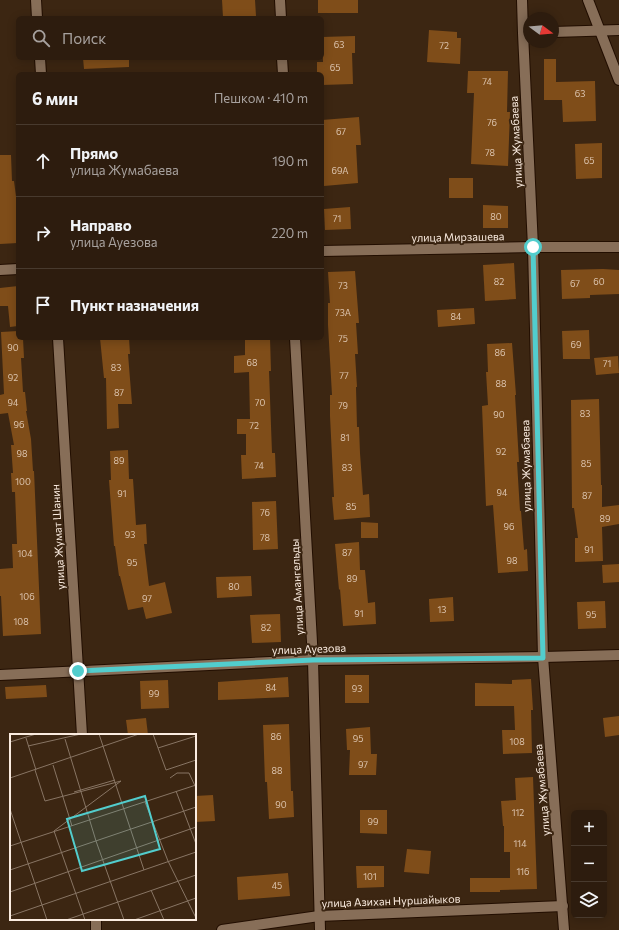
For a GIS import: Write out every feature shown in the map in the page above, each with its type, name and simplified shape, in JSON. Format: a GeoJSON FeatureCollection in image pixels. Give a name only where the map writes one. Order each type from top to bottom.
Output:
{"type":"FeatureCollection","features":[{"type":"Feature","properties":{"kind":"street"},"geometry":{"type":"LineString","coordinates":[[36,0],[37,16]]}},
{"type":"Feature","properties":{"kind":"street"},"geometry":{"type":"LineString","coordinates":[[280,0],[281,16]]}},
{"type":"Feature","properties":{"kind":"street","name":"улица Жумабаева"},"geometry":{"type":"LineString","coordinates":[[522,0],[523,12]]}},
{"type":"Feature","properties":{"kind":"street"},"geometry":{"type":"LineString","coordinates":[[588,0],[619,80]]}},
{"type":"Feature","properties":{"kind":"street"},"geometry":{"type":"LineString","coordinates":[[559,32],[619,30]]}},
{"type":"Feature","properties":{"kind":"street","name":"улица Жумабаева"},"geometry":{"type":"LineString","coordinates":[[526,48],[543,658],[564,930]]}},
{"type":"Feature","properties":{"kind":"street"},"geometry":{"type":"LineString","coordinates":[[40,60],[41,72]]}},
{"type":"Feature","properties":{"kind":"street"},"geometry":{"type":"LineString","coordinates":[[282,60],[283,72]]}},
{"type":"Feature","properties":{"kind":"street","name":"улица Мирзашева"},"geometry":{"type":"LineString","coordinates":[[324,251],[619,247]]}},
{"type":"Feature","properties":{"kind":"street"},"geometry":{"type":"LineString","coordinates":[[0,270],[16,269]]}},
{"type":"Feature","properties":{"kind":"street","name":"улица Жумат Шанин"},"geometry":{"type":"LineString","coordinates":[[58,340],[82,734]]}},
{"type":"Feature","properties":{"kind":"street","name":"улица Амангельды"},"geometry":{"type":"LineString","coordinates":[[295,340],[313,660],[320,930]]}},
{"type":"Feature","properties":{"kind":"street","name":"улица Ауезова"},"geometry":{"type":"LineString","coordinates":[[0,675],[313,660],[543,658],[619,655]]}},
{"type":"Feature","properties":{"kind":"street","name":"улица Азихан Нуршайыков"},"geometry":{"type":"LineString","coordinates":[[222,930],[319,916],[563,906]]}},
{"type":"Feature","properties":{"kind":"building"},"geometry":{"type":"Polygon","coordinates":[[[222,0],[255,0],[256,16],[223,16],[222,0]]]}},
{"type":"Feature","properties":{"kind":"building"},"geometry":{"type":"Polygon","coordinates":[[[318,0],[358,0],[358,13],[318,13],[318,0]]]}},
{"type":"Feature","properties":{"kind":"building"},"geometry":{"type":"Polygon","coordinates":[[[429,30],[457,32],[457,38],[461,38],[460,64],[427,62],[429,30]]]}},
{"type":"Feature","properties":{"kind":"building"},"geometry":{"type":"Polygon","coordinates":[[[355,36],[355,53],[352,53],[353,84],[324,85],[324,72],[317,72],[317,62],[323,62],[324,60],[324,37],[355,36]]]}},
{"type":"Feature","properties":{"kind":"building"},"geometry":{"type":"Polygon","coordinates":[[[544,59],[556,59],[556,82],[595,81],[596,121],[563,122],[562,100],[544,100],[544,59]]]}},
{"type":"Feature","properties":{"kind":"building"},"geometry":{"type":"Polygon","coordinates":[[[83,60],[129,60],[129,67],[84,69],[83,60]]]}},
{"type":"Feature","properties":{"kind":"building"},"geometry":{"type":"Polygon","coordinates":[[[468,71],[508,71],[507,112],[510,112],[508,166],[471,164],[474,93],[467,93],[468,71]]]}},
{"type":"Feature","properties":{"kind":"building"},"geometry":{"type":"Polygon","coordinates":[[[359,117],[361,145],[356,145],[358,183],[324,186],[324,120],[359,117]]]}},
{"type":"Feature","properties":{"kind":"building"},"geometry":{"type":"Polygon","coordinates":[[[602,143],[602,178],[576,179],[575,144],[602,143]]]}},
{"type":"Feature","properties":{"kind":"building"},"geometry":{"type":"Polygon","coordinates":[[[0,155],[11,155],[12,181],[14,181],[16,196],[16,243],[0,244],[0,155]]]}},
{"type":"Feature","properties":{"kind":"building"},"geometry":{"type":"Polygon","coordinates":[[[449,178],[473,178],[473,198],[449,198],[449,178]]]}},
{"type":"Feature","properties":{"kind":"building"},"geometry":{"type":"Polygon","coordinates":[[[483,205],[508,206],[508,228],[483,228],[483,205]]]}},
{"type":"Feature","properties":{"kind":"building"},"geometry":{"type":"Polygon","coordinates":[[[350,207],[351,229],[325,230],[324,209],[350,207]]]}},
{"type":"Feature","properties":{"kind":"building"},"geometry":{"type":"Polygon","coordinates":[[[514,263],[516,299],[485,301],[483,265],[514,263]]]}},
{"type":"Feature","properties":{"kind":"building"},"geometry":{"type":"Polygon","coordinates":[[[561,270],[619,270],[619,294],[590,295],[590,298],[562,299],[561,270]]]}},
{"type":"Feature","properties":{"kind":"building"},"geometry":{"type":"Polygon","coordinates":[[[355,271],[359,323],[356,323],[358,354],[355,354],[357,427],[359,427],[363,495],[369,494],[370,517],[334,520],[330,416],[330,395],[332,395],[328,325],[328,303],[330,303],[328,272],[355,271]]]}},
{"type":"Feature","properties":{"kind":"building"},"geometry":{"type":"Polygon","coordinates":[[[16,286],[16,326],[10,327],[8,306],[0,306],[0,288],[16,286]]]}},
{"type":"Feature","properties":{"kind":"building"},"geometry":{"type":"Polygon","coordinates":[[[474,308],[475,324],[438,327],[437,310],[474,308]]]}},
{"type":"Feature","properties":{"kind":"building"},"geometry":{"type":"Polygon","coordinates":[[[589,330],[590,359],[563,359],[562,331],[589,330]]]}},
{"type":"Feature","properties":{"kind":"building"},"geometry":{"type":"Polygon","coordinates":[[[16,331],[16,340],[23,340],[24,358],[21,358],[23,392],[25,392],[34,471],[41,634],[3,636],[0,596],[0,569],[13,568],[12,544],[17,544],[15,492],[12,492],[11,473],[13,473],[11,445],[14,445],[8,413],[0,414],[0,395],[4,394],[1,332],[16,331]]]}},
{"type":"Feature","properties":{"kind":"building"},"geometry":{"type":"Polygon","coordinates":[[[100,340],[129,340],[130,354],[128,354],[132,404],[118,404],[119,428],[107,429],[106,378],[104,378],[100,340]]]}},
{"type":"Feature","properties":{"kind":"building"},"geometry":{"type":"Polygon","coordinates":[[[245,340],[270,340],[271,371],[269,371],[272,453],[275,453],[276,477],[242,479],[241,455],[246,455],[246,434],[237,434],[237,419],[250,419],[249,372],[234,373],[234,356],[245,355],[245,340]]]}},
{"type":"Feature","properties":{"kind":"building"},"geometry":{"type":"Polygon","coordinates":[[[512,343],[516,395],[519,462],[517,462],[520,511],[524,550],[527,549],[528,571],[498,573],[493,505],[486,506],[482,406],[488,405],[486,372],[488,372],[487,344],[512,343]]]}},
{"type":"Feature","properties":{"kind":"building"},"geometry":{"type":"Polygon","coordinates":[[[618,356],[619,373],[596,375],[594,358],[618,356]]]}},
{"type":"Feature","properties":{"kind":"building"},"geometry":{"type":"Polygon","coordinates":[[[599,399],[602,507],[619,505],[619,524],[602,527],[603,561],[575,562],[575,538],[578,538],[574,508],[572,508],[571,400],[599,399]]]}},
{"type":"Feature","properties":{"kind":"building"},"geometry":{"type":"Polygon","coordinates":[[[128,450],[129,479],[133,479],[136,525],[146,524],[147,544],[144,544],[149,586],[165,582],[172,613],[146,619],[143,607],[128,610],[119,576],[114,546],[109,480],[111,480],[110,451],[128,450]]]}},
{"type":"Feature","properties":{"kind":"building"},"geometry":{"type":"Polygon","coordinates":[[[276,501],[278,549],[253,550],[252,502],[276,501]]]}},
{"type":"Feature","properties":{"kind":"building"},"geometry":{"type":"Polygon","coordinates":[[[361,522],[378,523],[378,538],[361,538],[361,522]]]}},
{"type":"Feature","properties":{"kind":"building"},"geometry":{"type":"Polygon","coordinates":[[[359,542],[360,570],[365,570],[368,603],[375,602],[376,624],[343,626],[335,544],[359,542]]]}},
{"type":"Feature","properties":{"kind":"building"},"geometry":{"type":"Polygon","coordinates":[[[619,564],[619,582],[603,583],[602,565],[619,564]]]}},
{"type":"Feature","properties":{"kind":"building"},"geometry":{"type":"Polygon","coordinates":[[[251,576],[252,596],[217,598],[216,577],[251,576]]]}},
{"type":"Feature","properties":{"kind":"building"},"geometry":{"type":"Polygon","coordinates":[[[453,597],[454,621],[430,622],[429,599],[453,597]]]}},
{"type":"Feature","properties":{"kind":"building"},"geometry":{"type":"Polygon","coordinates":[[[605,601],[606,628],[578,629],[577,602],[605,601]]]}},
{"type":"Feature","properties":{"kind":"building"},"geometry":{"type":"Polygon","coordinates":[[[280,614],[281,642],[252,643],[250,615],[280,614]]]}},
{"type":"Feature","properties":{"kind":"building"},"geometry":{"type":"Polygon","coordinates":[[[345,675],[369,675],[369,703],[345,703],[345,675]]]}},
{"type":"Feature","properties":{"kind":"building"},"geometry":{"type":"Polygon","coordinates":[[[288,677],[289,697],[218,700],[218,682],[288,677]]]}},
{"type":"Feature","properties":{"kind":"building"},"geometry":{"type":"Polygon","coordinates":[[[531,679],[533,710],[531,710],[532,753],[503,754],[502,730],[515,730],[514,706],[475,706],[475,683],[512,684],[512,680],[531,679]]]}},
{"type":"Feature","properties":{"kind":"building"},"geometry":{"type":"Polygon","coordinates":[[[168,680],[169,708],[141,709],[140,681],[168,680]]]}},
{"type":"Feature","properties":{"kind":"building"},"geometry":{"type":"Polygon","coordinates":[[[46,685],[47,697],[6,699],[5,687],[46,685]]]}},
{"type":"Feature","properties":{"kind":"building"},"geometry":{"type":"Polygon","coordinates":[[[619,716],[619,735],[605,737],[603,718],[619,716]]]}},
{"type":"Feature","properties":{"kind":"building"},"geometry":{"type":"Polygon","coordinates":[[[146,718],[148,734],[128,734],[126,720],[146,718]]]}},
{"type":"Feature","properties":{"kind":"building"},"geometry":{"type":"Polygon","coordinates":[[[289,724],[291,791],[293,791],[294,817],[269,819],[267,782],[265,782],[263,725],[289,724]]]}},
{"type":"Feature","properties":{"kind":"building"},"geometry":{"type":"Polygon","coordinates":[[[370,727],[371,754],[377,754],[376,775],[349,775],[350,750],[347,750],[346,729],[370,727]]]}},
{"type":"Feature","properties":{"kind":"building"},"geometry":{"type":"Polygon","coordinates":[[[533,777],[537,889],[500,890],[500,892],[470,892],[470,878],[510,878],[510,852],[504,852],[504,826],[501,801],[516,800],[515,778],[533,777]]]}},
{"type":"Feature","properties":{"kind":"building"},"geometry":{"type":"Polygon","coordinates":[[[213,795],[215,821],[196,822],[196,796],[213,795]]]}},
{"type":"Feature","properties":{"kind":"building"},"geometry":{"type":"Polygon","coordinates":[[[360,810],[387,810],[387,834],[360,833],[360,810]]]}},
{"type":"Feature","properties":{"kind":"building"},"geometry":{"type":"Polygon","coordinates":[[[407,849],[431,851],[429,874],[404,872],[407,849]]]}},
{"type":"Feature","properties":{"kind":"building"},"geometry":{"type":"Polygon","coordinates":[[[356,866],[384,866],[384,887],[357,888],[356,866]]]}},
{"type":"Feature","properties":{"kind":"building"},"geometry":{"type":"Polygon","coordinates":[[[288,873],[290,896],[238,900],[237,877],[288,873]]]}},
{"type":"Feature","properties":{"kind":"route"},"geometry":{"type":"LineString","coordinates":[[78,671],[313,660],[543,658],[533,247]]}}]}
